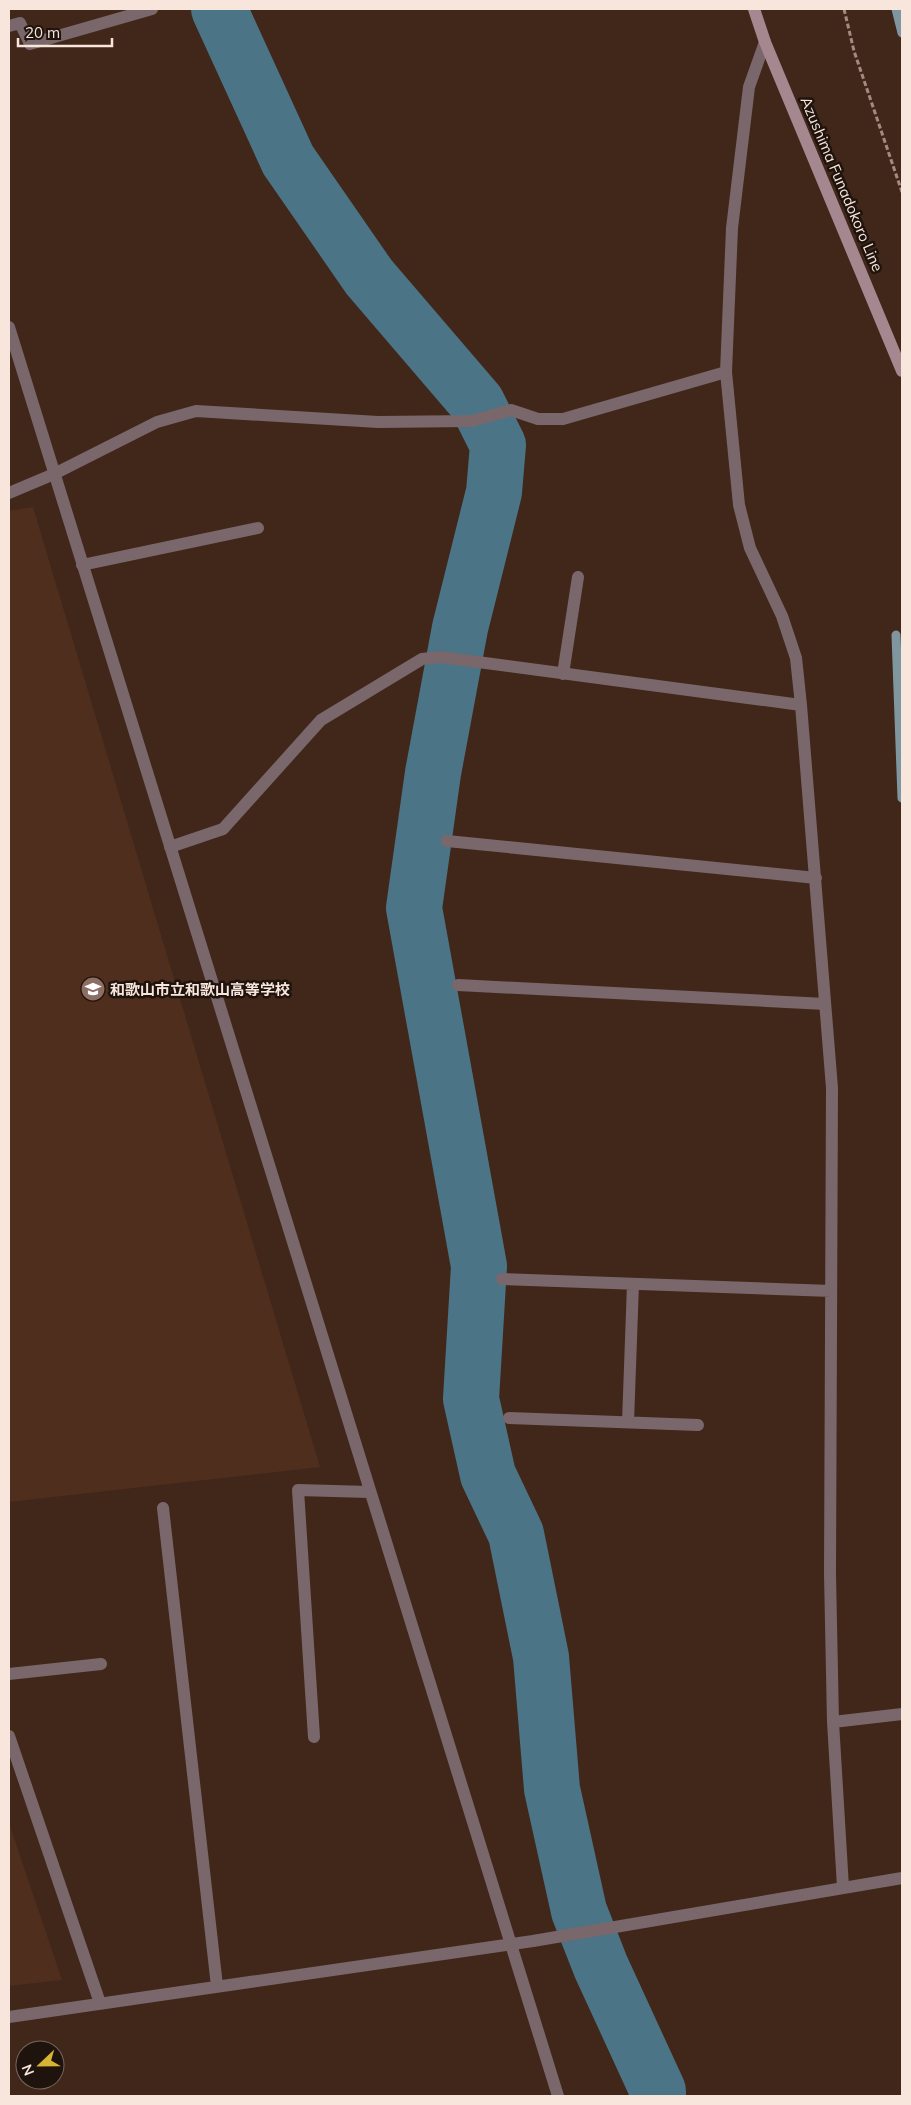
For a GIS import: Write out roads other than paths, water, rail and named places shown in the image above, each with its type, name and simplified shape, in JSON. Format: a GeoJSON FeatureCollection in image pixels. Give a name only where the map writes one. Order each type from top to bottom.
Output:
{"type":"FeatureCollection","features":[{"type":"Feature","properties":{"kind":"main road","name":"Azushima Funadokoro Line"},"geometry":{"type":"LineString","coordinates":[[754,9],[902,371]]}},
{"type":"Feature","properties":{"kind":"street"},"geometry":{"type":"LineString","coordinates":[[9,26],[20,22],[30,44],[152,9]]}},
{"type":"Feature","properties":{"kind":"street"},"geometry":{"type":"LineString","coordinates":[[766,42],[749,87],[732,228],[726,372],[739,505],[750,548],[782,616],[796,658],[802,705],[816,878],[832,1088],[830,1574],[833,1722],[844,1887]]}},
{"type":"Feature","properties":{"kind":"street"},"geometry":{"type":"LineString","coordinates":[[9,327],[558,2096]]}},
{"type":"Feature","properties":{"kind":"street"},"geometry":{"type":"LineString","coordinates":[[9,492],[54,474],[157,422],[196,411],[378,422],[472,421],[511,410],[538,419],[563,419],[726,372]]}},
{"type":"Feature","properties":{"kind":"street"},"geometry":{"type":"LineString","coordinates":[[82,565],[258,528]]}},
{"type":"Feature","properties":{"kind":"street"},"geometry":{"type":"LineString","coordinates":[[563,674],[578,577]]}},
{"type":"Feature","properties":{"kind":"street"},"geometry":{"type":"LineString","coordinates":[[170,847],[223,829],[321,720],[422,659],[440,657],[468,660],[802,705]]}},
{"type":"Feature","properties":{"kind":"street"},"geometry":{"type":"LineString","coordinates":[[447,842],[816,878]]}},
{"type":"Feature","properties":{"kind":"street"},"geometry":{"type":"LineString","coordinates":[[458,985],[825,1004]]}},
{"type":"Feature","properties":{"kind":"street"},"geometry":{"type":"LineString","coordinates":[[502,1279],[831,1291]]}},
{"type":"Feature","properties":{"kind":"street"},"geometry":{"type":"LineString","coordinates":[[628,1422],[633,1284]]}},
{"type":"Feature","properties":{"kind":"street"},"geometry":{"type":"LineString","coordinates":[[509,1418],[698,1425]]}},
{"type":"Feature","properties":{"kind":"street"},"geometry":{"type":"LineString","coordinates":[[314,1737],[298,1490],[369,1492]]}},
{"type":"Feature","properties":{"kind":"street"},"geometry":{"type":"LineString","coordinates":[[163,1508],[217,1986]]}},
{"type":"Feature","properties":{"kind":"street"},"geometry":{"type":"LineString","coordinates":[[9,1674],[101,1664]]}},
{"type":"Feature","properties":{"kind":"street"},"geometry":{"type":"LineString","coordinates":[[833,1722],[902,1714]]}},
{"type":"Feature","properties":{"kind":"street"},"geometry":{"type":"LineString","coordinates":[[9,1736],[100,2003]]}},
{"type":"Feature","properties":{"kind":"street"},"geometry":{"type":"LineString","coordinates":[[9,2017],[511,1944],[902,1878]]}},
{"type":"Feature","properties":{"kind":"waterway"},"geometry":{"type":"LineString","coordinates":[[219,9],[288,160],[369,277],[477,403],[498,445],[494,492],[460,628],[433,773],[414,908],[479,1266],[471,1399],[488,1475],[516,1534],[541,1657],[552,1789],[579,1911],[601,1967],[658,2091],[658,2096]]}},
{"type":"Feature","properties":{"kind":"waterway"},"geometry":{"type":"LineString","coordinates":[[896,9],[902,33]]}},
{"type":"Feature","properties":{"kind":"waterway"},"geometry":{"type":"LineString","coordinates":[[896,635],[902,798]]}},
{"type":"Feature","properties":{"kind":"place","name":"和歌山市立和歌山高等学校"},"geometry":{"type":"Point","coordinates":[93,989]}}]}
